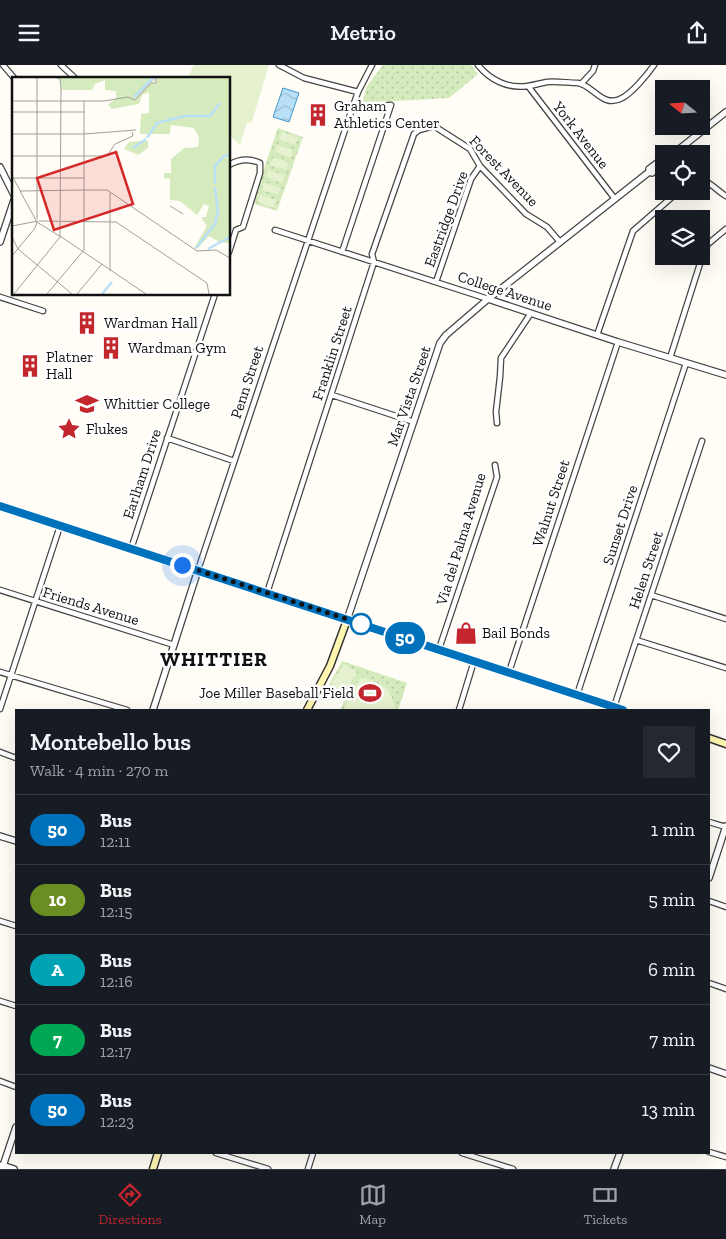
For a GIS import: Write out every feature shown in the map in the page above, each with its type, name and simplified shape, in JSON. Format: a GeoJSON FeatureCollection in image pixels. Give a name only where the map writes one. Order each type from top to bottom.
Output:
{"type":"FeatureCollection","features":[{"type":"Feature","properties":{"kind":"main road"},"geometry":{"type":"LineString","coordinates":[[0,506],[620,709]]}},
{"type":"Feature","properties":{"kind":"main road","name":"Mar Vista Street"},"geometry":{"type":"LineString","coordinates":[[308,709],[330,666],[347,619]]}},
{"type":"Feature","properties":{"kind":"main road"},"geometry":{"type":"LineString","coordinates":[[710,738],[726,744]]}},
{"type":"Feature","properties":{"kind":"main road"},"geometry":{"type":"LineString","coordinates":[[153,1169],[158,1154]]}},
{"type":"Feature","properties":{"kind":"street"},"geometry":{"type":"LineString","coordinates":[[3,65],[13,77]]}},
{"type":"Feature","properties":{"kind":"street"},"geometry":{"type":"LineString","coordinates":[[61,65],[74,77]]}},
{"type":"Feature","properties":{"kind":"street"},"geometry":{"type":"LineString","coordinates":[[279,65],[304,78],[358,92]]}},
{"type":"Feature","properties":{"kind":"street"},"geometry":{"type":"LineString","coordinates":[[478,65],[487,75],[500,83],[517,86],[548,82],[581,83],[597,96],[610,101],[622,99],[645,77],[654,65]]}},
{"type":"Feature","properties":{"kind":"street"},"geometry":{"type":"LineString","coordinates":[[581,83],[595,65]]}},
{"type":"Feature","properties":{"kind":"street","name":"Penn Street"},"geometry":{"type":"LineString","coordinates":[[153,709],[307,241],[358,92],[369,66]]}},
{"type":"Feature","properties":{"kind":"street","name":"York Avenue"},"geometry":{"type":"LineString","coordinates":[[528,86],[614,199]]}},
{"type":"Feature","properties":{"kind":"street"},"geometry":{"type":"LineString","coordinates":[[342,252],[391,105],[352,109]]}},
{"type":"Feature","properties":{"kind":"street"},"geometry":{"type":"LineString","coordinates":[[684,145],[726,112]]}},
{"type":"Feature","properties":{"kind":"street","name":"Forest Avenue"},"geometry":{"type":"LineString","coordinates":[[425,127],[434,126],[470,149],[480,165],[526,214],[546,227],[560,242]]}},
{"type":"Feature","properties":{"kind":"street","name":"Franklin Street"},"geometry":{"type":"LineString","coordinates":[[267,593],[374,262],[372,255],[411,141],[414,134],[425,127]]}},
{"type":"Feature","properties":{"kind":"street"},"geometry":{"type":"LineString","coordinates":[[230,165],[242,159],[260,163],[260,173],[243,227],[236,230],[230,249]]}},
{"type":"Feature","properties":{"kind":"street","name":"Eastridge Drive"},"geometry":{"type":"LineString","coordinates":[[436,282],[471,179],[480,165]]}},
{"type":"Feature","properties":{"kind":"street","name":"Mar Vista Street"},"geometry":{"type":"LineString","coordinates":[[347,619],[440,343],[452,329],[488,299],[649,172],[649,169],[655,165]]}},
{"type":"Feature","properties":{"kind":"street"},"geometry":{"type":"LineString","coordinates":[[0,167],[12,191]]}},
{"type":"Feature","properties":{"kind":"street","name":"Mar Vista Street"},"geometry":{"type":"LineString","coordinates":[[649,172],[652,173],[655,170]]}},
{"type":"Feature","properties":{"kind":"street"},"geometry":{"type":"LineString","coordinates":[[710,182],[718,192],[726,196]]}},
{"type":"Feature","properties":{"kind":"street"},"geometry":{"type":"LineString","coordinates":[[597,335],[631,236],[638,226],[668,200]]}},
{"type":"Feature","properties":{"kind":"street"},"geometry":{"type":"LineString","coordinates":[[0,242],[12,206]]}},
{"type":"Feature","properties":{"kind":"street"},"geometry":{"type":"LineString","coordinates":[[670,358],[704,251],[708,244],[726,229]]}},
{"type":"Feature","properties":{"kind":"street","name":"College Avenue"},"geometry":{"type":"LineString","coordinates":[[276,231],[726,375]]}},
{"type":"Feature","properties":{"kind":"street","name":"Earlham Drive"},"geometry":{"type":"LineString","coordinates":[[131,549],[215,295]]}},
{"type":"Feature","properties":{"kind":"street"},"geometry":{"type":"LineString","coordinates":[[0,297],[43,311]]}},
{"type":"Feature","properties":{"kind":"street"},"geometry":{"type":"LineString","coordinates":[[497,423],[496,412],[501,358],[530,313]]}},
{"type":"Feature","properties":{"kind":"street","name":"Walnut Street"},"geometry":{"type":"LineString","coordinates":[[509,672],[618,342]]}},
{"type":"Feature","properties":{"kind":"street","name":"Sunset Drive"},"geometry":{"type":"LineString","coordinates":[[578,695],[686,363]]}},
{"type":"Feature","properties":{"kind":"street"},"geometry":{"type":"LineString","coordinates":[[332,395],[414,422]]}},
{"type":"Feature","properties":{"kind":"street"},"geometry":{"type":"LineString","coordinates":[[167,438],[234,461]]}},
{"type":"Feature","properties":{"kind":"street","name":"Helen Street"},"geometry":{"type":"LineString","coordinates":[[614,707],[702,441]]}},
{"type":"Feature","properties":{"kind":"street","name":"Via del Palma Avenue"},"geometry":{"type":"LineString","coordinates":[[439,649],[497,477],[495,465]]}},
{"type":"Feature","properties":{"kind":"street"},"geometry":{"type":"LineString","coordinates":[[0,709],[60,526]]}},
{"type":"Feature","properties":{"kind":"street","name":"Friends Avenue"},"geometry":{"type":"LineString","coordinates":[[0,590],[174,645]]}},
{"type":"Feature","properties":{"kind":"street"},"geometry":{"type":"LineString","coordinates":[[651,595],[726,619]]}},
{"type":"Feature","properties":{"kind":"street"},"geometry":{"type":"LineString","coordinates":[[636,640],[726,667]]}},
{"type":"Feature","properties":{"kind":"street"},"geometry":{"type":"LineString","coordinates":[[459,709],[474,661]]}},
{"type":"Feature","properties":{"kind":"street"},"geometry":{"type":"LineString","coordinates":[[0,671],[124,709]]}},
{"type":"Feature","properties":{"kind":"street"},"geometry":{"type":"LineString","coordinates":[[0,752],[15,757]]}},
{"type":"Feature","properties":{"kind":"street"},"geometry":{"type":"LineString","coordinates":[[710,821],[726,826],[710,875]]}},
{"type":"Feature","properties":{"kind":"street"},"geometry":{"type":"LineString","coordinates":[[0,836],[15,841]]}},
{"type":"Feature","properties":{"kind":"street"},"geometry":{"type":"LineString","coordinates":[[710,901],[726,907]]}},
{"type":"Feature","properties":{"kind":"street"},"geometry":{"type":"LineString","coordinates":[[0,921],[15,926]]}},
{"type":"Feature","properties":{"kind":"street"},"geometry":{"type":"LineString","coordinates":[[710,983],[726,989]]}},
{"type":"Feature","properties":{"kind":"street"},"geometry":{"type":"LineString","coordinates":[[0,1001],[15,1006]]}},
{"type":"Feature","properties":{"kind":"street"},"geometry":{"type":"LineString","coordinates":[[710,1068],[726,1073]]}},
{"type":"Feature","properties":{"kind":"street"},"geometry":{"type":"LineString","coordinates":[[0,1081],[15,1087]]}},
{"type":"Feature","properties":{"kind":"street"},"geometry":{"type":"LineString","coordinates":[[14,1169],[2,1166],[15,1130]]}},
{"type":"Feature","properties":{"kind":"street"},"geometry":{"type":"LineString","coordinates":[[710,1152],[726,1157]]}},
{"type":"Feature","properties":{"kind":"street"},"geometry":{"type":"LineString","coordinates":[[219,1154],[268,1169]]}},
{"type":"Feature","properties":{"kind":"street"},"geometry":{"type":"LineString","coordinates":[[308,1169],[313,1154]]}},
{"type":"Feature","properties":{"kind":"street"},"geometry":{"type":"LineString","coordinates":[[465,1154],[513,1169]]}},
{"type":"Feature","properties":{"kind":"street"},"geometry":{"type":"LineString","coordinates":[[614,1169],[620,1154]]}},
{"type":"Feature","properties":{"kind":"green space"},"geometry":{"type":"Polygon","coordinates":[[[194,65],[269,65],[252,122],[247,123],[240,145],[230,136],[230,77],[188,77],[194,65]]]}},
{"type":"Feature","properties":{"kind":"green space"},"geometry":{"type":"Polygon","coordinates":[[[383,65],[471,65],[478,74],[449,98],[362,103],[367,86],[383,65]]]}},
{"type":"Feature","properties":{"kind":"green space"},"geometry":{"type":"Polygon","coordinates":[[[278,128],[303,137],[277,211],[252,203],[278,128]]]}},
{"type":"Feature","properties":{"kind":"green space"},"geometry":{"type":"Polygon","coordinates":[[[282,132],[298,138],[295,145],[279,140],[282,132]]]}},
{"type":"Feature","properties":{"kind":"green space"},"geometry":{"type":"Polygon","coordinates":[[[277,145],[293,150],[291,158],[275,152],[277,145]]]}},
{"type":"Feature","properties":{"kind":"green space"},"geometry":{"type":"Polygon","coordinates":[[[273,157],[289,163],[286,170],[270,165],[273,157]]]}},
{"type":"Feature","properties":{"kind":"green space"},"geometry":{"type":"Polygon","coordinates":[[[268,170],[285,175],[282,183],[266,177],[268,170]]]}},
{"type":"Feature","properties":{"kind":"green space"},"geometry":{"type":"Polygon","coordinates":[[[264,182],[280,188],[278,195],[262,190],[264,182]]]}},
{"type":"Feature","properties":{"kind":"green space"},"geometry":{"type":"Polygon","coordinates":[[[260,195],[276,200],[274,208],[258,202],[260,195]]]}},
{"type":"Feature","properties":{"kind":"green space"},"geometry":{"type":"Polygon","coordinates":[[[342,661],[407,683],[398,709],[341,709],[345,696],[329,685],[342,661]]]}},
{"type":"Feature","properties":{"kind":"green space"},"geometry":{"type":"Polygon","coordinates":[[[344,664],[357,672],[348,687],[337,689],[332,683],[344,664]]]}},
{"type":"Feature","properties":{"kind":"green space","name":"Joe Miller Baseball Field"},"geometry":{"type":"Polygon","coordinates":[[[362,677],[376,682],[388,691],[396,709],[344,709],[350,692],[362,677]]]}},
{"type":"Feature","properties":{"kind":"water"},"geometry":{"type":"Polygon","coordinates":[[[283,88],[299,93],[289,122],[273,117],[283,88]]]}},
{"type":"Feature","properties":{"kind":"bus line","name":"50"},"geometry":{"type":"LineString","coordinates":[[0,506],[620,709]]}},
{"type":"Feature","properties":{"kind":"place","name":"Graham Athletics Center"},"geometry":{"type":"Point","coordinates":[318,115]}},
{"type":"Feature","properties":{"kind":"place","name":"Wardman Hall"},"geometry":{"type":"Point","coordinates":[87,323]}},
{"type":"Feature","properties":{"kind":"place","name":"Wardman Gym"},"geometry":{"type":"Point","coordinates":[111,348]}},
{"type":"Feature","properties":{"kind":"place","name":"Platner Hall"},"geometry":{"type":"Point","coordinates":[30,366]}},
{"type":"Feature","properties":{"kind":"place","name":"Whittier College"},"geometry":{"type":"Point","coordinates":[87,404]}},
{"type":"Feature","properties":{"kind":"place","name":"Flukes"},"geometry":{"type":"Point","coordinates":[69,429]}},
{"type":"Feature","properties":{"kind":"place","name":"Bail Bonds"},"geometry":{"type":"Point","coordinates":[466,633]}},
{"type":"Feature","properties":{"kind":"place","name":"Joe Miller Baseball Field"},"geometry":{"type":"Point","coordinates":[370,693]}},
{"type":"Feature","properties":{"kind":"district","name":"WHITTIER"},"geometry":{"type":"Point","coordinates":[214,659]}},
{"type":"Feature","properties":{"kind":"route"},"geometry":{"type":"LineString","coordinates":[[182,565],[361,624]]}}]}
